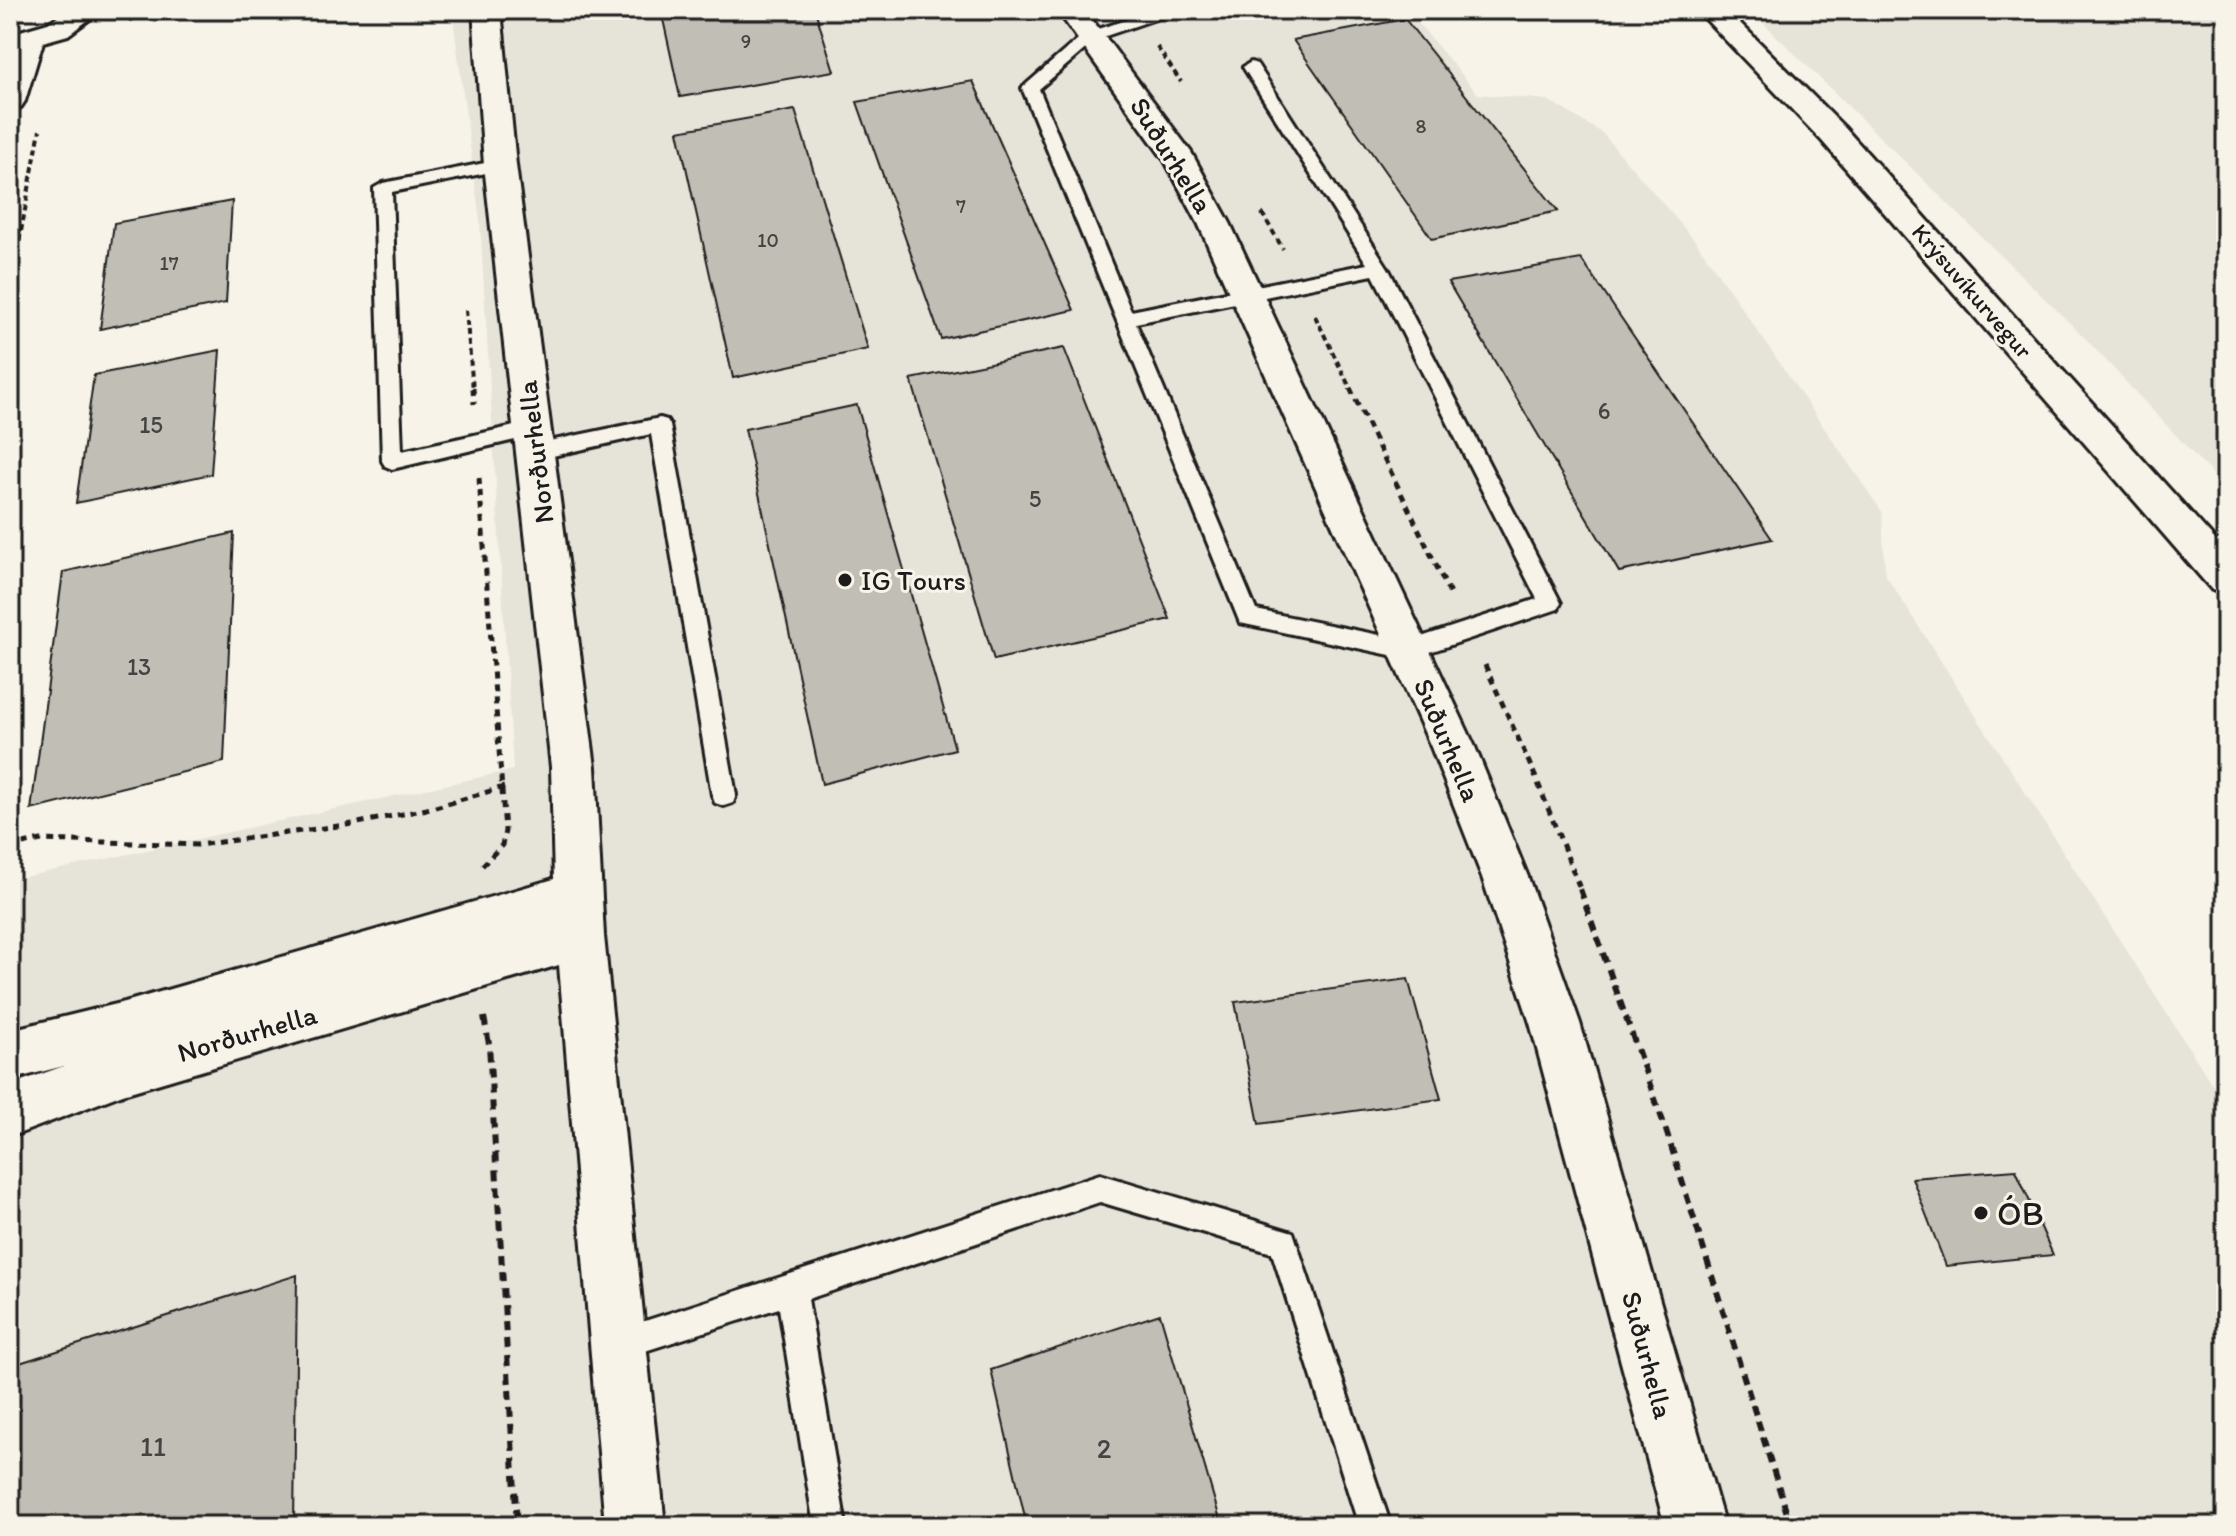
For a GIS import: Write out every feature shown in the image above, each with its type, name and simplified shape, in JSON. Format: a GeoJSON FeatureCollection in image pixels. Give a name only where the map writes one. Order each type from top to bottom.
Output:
{"type":"FeatureCollection","features":[{"type":"Feature","properties":{"kind":"street","name":"Norðurhella"},"geometry":{"type":"LineString","coordinates":[[487,10],[500,165],[573,767],[578,915],[635,1526]]}},
{"type":"Feature","properties":{"kind":"street","name":"Krýsuvíkurvegur"},"geometry":{"type":"LineString","coordinates":[[1711,10],[1833,134],[2226,579]]}},
{"type":"Feature","properties":{"kind":"street"},"geometry":{"type":"LineString","coordinates":[[10,101],[20,40],[96,15]]}},
{"type":"Feature","properties":{"kind":"street","name":"Suðurhella"},"geometry":{"type":"LineString","coordinates":[[1081,23],[1180,159],[1214,223],[1453,747],[1505,877],[1555,1023],[1695,1526]]}},
{"type":"Feature","properties":{"kind":"street","name":"Norðurhella"},"geometry":{"type":"LineString","coordinates":[[10,1055],[578,915]]}},
{"type":"Feature","properties":{"kind":"street","name":"Norðurhella"},"geometry":{"type":"LineString","coordinates":[[10,1111],[123,1069],[578,915]]}},
{"type":"Feature","properties":{"kind":"lane"},"geometry":{"type":"LineString","coordinates":[[1174,10],[1081,23],[1030,88],[1248,617],[1409,650],[1550,603],[1379,268],[1251,67]]}},
{"type":"Feature","properties":{"kind":"lane"},"geometry":{"type":"LineString","coordinates":[[500,165],[383,188],[392,461],[477,442],[534,440],[660,425],[724,795]]}},
{"type":"Feature","properties":{"kind":"lane"},"geometry":{"type":"LineString","coordinates":[[1125,319],[1379,268]]}},
{"type":"Feature","properties":{"kind":"lane"},"geometry":{"type":"LineString","coordinates":[[617,1345],[1100,1188],[1283,1242],[1375,1526]]}},
{"type":"Feature","properties":{"kind":"lane"},"geometry":{"type":"LineString","coordinates":[[791,1289],[830,1526]]}},
{"type":"Feature","properties":{"kind":"path"},"geometry":{"type":"LineString","coordinates":[[96,15],[158,10]]}},
{"type":"Feature","properties":{"kind":"path"},"geometry":{"type":"LineString","coordinates":[[10,290],[42,121]]}},
{"type":"Feature","properties":{"kind":"path"},"geometry":{"type":"LineString","coordinates":[[466,300],[505,831],[502,845],[485,864],[476,868]]}},
{"type":"Feature","properties":{"kind":"path"},"geometry":{"type":"LineString","coordinates":[[10,847],[41,840],[198,845],[353,824],[432,808],[504,787]]}},
{"type":"Feature","properties":{"kind":"path"},"geometry":{"type":"LineString","coordinates":[[476,1010],[485,1017],[489,1044],[517,1526]]}},
{"type":"Feature","properties":{"kind":"shaded area"},"geometry":{"type":"Polygon","coordinates":[[[452,10],[1407,10],[1478,94],[1548,100],[1602,133],[1697,243],[1882,512],[1885,574],[2226,1106],[2226,1526],[10,1526],[10,880],[513,770],[480,221],[452,10]]]}},
{"type":"Feature","properties":{"kind":"shaded area"},"geometry":{"type":"Polygon","coordinates":[[[1750,10],[2226,10],[2226,489],[2083,336],[1750,10]]]}},
{"type":"Feature","properties":{"kind":"building"},"geometry":{"type":"Polygon","coordinates":[[[661,10],[815,10],[834,71],[680,97],[661,10]]]}},
{"type":"Feature","properties":{"kind":"building"},"geometry":{"type":"Polygon","coordinates":[[[1405,19],[1558,211],[1432,239],[1293,40],[1405,19]]]}},
{"type":"Feature","properties":{"kind":"building"},"geometry":{"type":"Polygon","coordinates":[[[973,81],[1074,310],[941,339],[857,102],[973,81]]]}},
{"type":"Feature","properties":{"kind":"building"},"geometry":{"type":"Polygon","coordinates":[[[795,110],[868,349],[733,378],[678,131],[795,110]]]}},
{"type":"Feature","properties":{"kind":"building"},"geometry":{"type":"Polygon","coordinates":[[[232,201],[226,303],[100,329],[114,223],[232,201]]]}},
{"type":"Feature","properties":{"kind":"building"},"geometry":{"type":"Polygon","coordinates":[[[1581,259],[1772,539],[1619,572],[1448,282],[1581,259]]]}},
{"type":"Feature","properties":{"kind":"building"},"geometry":{"type":"Polygon","coordinates":[[[1064,348],[1170,619],[994,660],[911,379],[1064,348]]]}},
{"type":"Feature","properties":{"kind":"building"},"geometry":{"type":"Polygon","coordinates":[[[220,350],[211,474],[76,503],[94,375],[220,350]]]}},
{"type":"Feature","properties":{"kind":"building"},"geometry":{"type":"Polygon","coordinates":[[[857,405],[955,749],[822,784],[745,429],[857,405]]]}},
{"type":"Feature","properties":{"kind":"building"},"geometry":{"type":"Polygon","coordinates":[[[234,533],[224,762],[31,810],[63,572],[234,533]]]}},
{"type":"Feature","properties":{"kind":"building"},"geometry":{"type":"Polygon","coordinates":[[[1408,979],[1441,1099],[1259,1124],[1235,1002],[1408,979]]]}},
{"type":"Feature","properties":{"kind":"building"},"geometry":{"type":"Polygon","coordinates":[[[2016,1170],[2053,1255],[1946,1266],[1912,1178],[2016,1170]]]}},
{"type":"Feature","properties":{"kind":"building"},"geometry":{"type":"Polygon","coordinates":[[[297,1275],[294,1525],[10,1526],[10,1366],[297,1275]]]}},
{"type":"Feature","properties":{"kind":"building"},"geometry":{"type":"Polygon","coordinates":[[[1160,1314],[1222,1526],[1027,1526],[991,1370],[1160,1314]]]}},
{"type":"Feature","properties":{"kind":"place","name":"IG Tours"},"geometry":{"type":"Point","coordinates":[845,580]}},
{"type":"Feature","properties":{"kind":"place","name":"ÓB"},"geometry":{"type":"Point","coordinates":[1981,1213]}}]}
